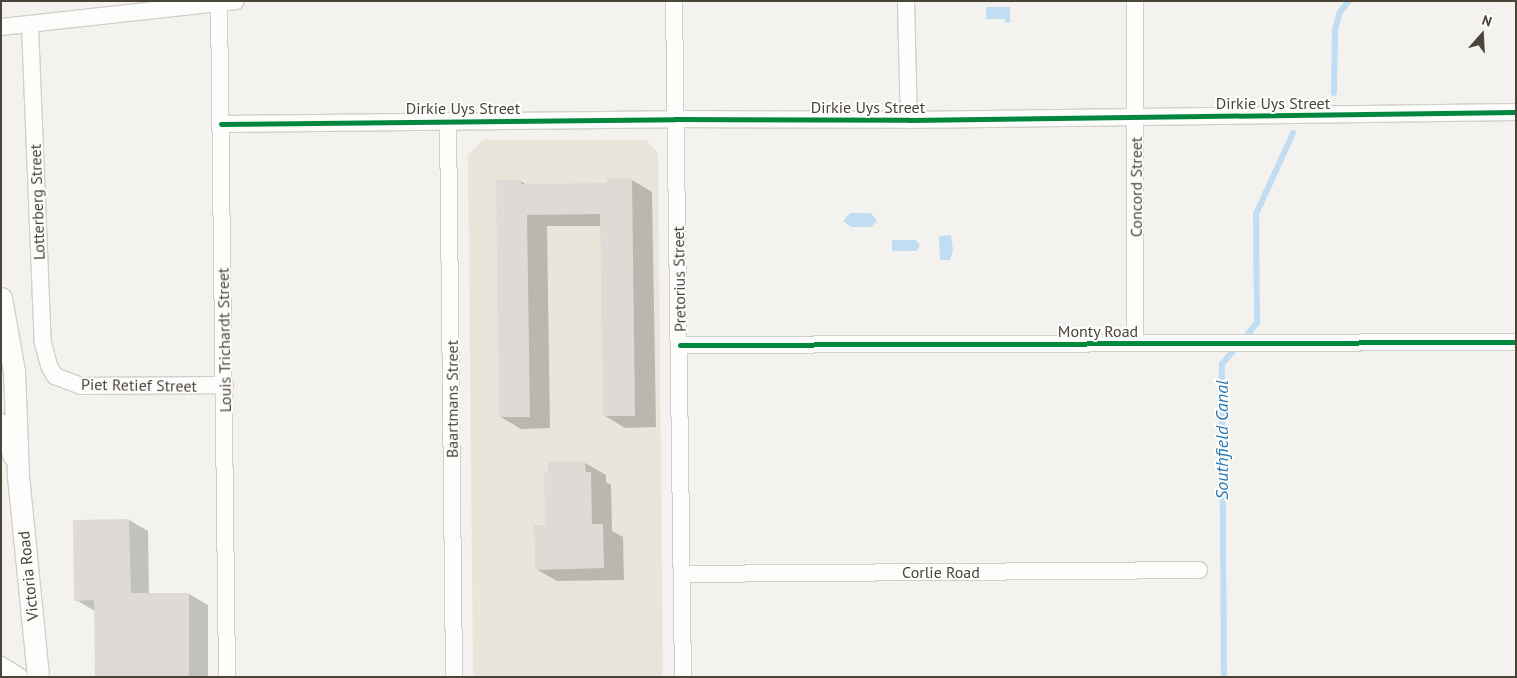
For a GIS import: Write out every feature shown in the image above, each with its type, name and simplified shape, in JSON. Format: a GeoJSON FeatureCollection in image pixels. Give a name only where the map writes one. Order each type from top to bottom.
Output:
{"type":"FeatureCollection","features":[{"type":"Feature","properties":{"kind":"street"},"geometry":{"type":"LineString","coordinates":[[1,27],[30,26],[236,1]]}},
{"type":"Feature","properties":{"kind":"street","name":"Pretorius Street"},"geometry":{"type":"LineString","coordinates":[[674,1],[683,677]]}},
{"type":"Feature","properties":{"kind":"street"},"geometry":{"type":"LineString","coordinates":[[906,1],[909,120]]}},
{"type":"Feature","properties":{"kind":"street","name":"Concord Street"},"geometry":{"type":"LineString","coordinates":[[1135,1],[1135,343]]}},
{"type":"Feature","properties":{"kind":"street","name":"Louis Trichardt Street"},"geometry":{"type":"LineString","coordinates":[[218,3],[227,677]]}},
{"type":"Feature","properties":{"kind":"street","name":"Lotterberg Street"},"geometry":{"type":"LineString","coordinates":[[30,26],[43,343],[49,366],[55,376]]}},
{"type":"Feature","properties":{"kind":"street","name":"Dirkie Uys Street"},"geometry":{"type":"LineString","coordinates":[[221,124],[675,119],[909,120],[1136,115],[1336,115],[1516,112]]}},
{"type":"Feature","properties":{"kind":"street","name":"Baartmans Street"},"geometry":{"type":"LineString","coordinates":[[448,121],[454,677]]}},
{"type":"Feature","properties":{"kind":"street","name":"Victoria Road"},"geometry":{"type":"LineString","coordinates":[[1,298],[14,371],[18,476],[38,677]]}},
{"type":"Feature","properties":{"kind":"street","name":"Monty Road"},"geometry":{"type":"LineString","coordinates":[[680,345],[1135,343],[1220,340],[1516,342]]}},
{"type":"Feature","properties":{"kind":"street","name":"Piet Retief Street"},"geometry":{"type":"LineString","coordinates":[[55,376],[65,382],[94,387],[224,385]]}},
{"type":"Feature","properties":{"kind":"street","name":"Victoria Road"},"geometry":{"type":"LineString","coordinates":[[1,422],[18,476]]}},
{"type":"Feature","properties":{"kind":"street","name":"Corlie Road"},"geometry":{"type":"LineString","coordinates":[[682,574],[1200,570]]}},
{"type":"Feature","properties":{"kind":"street"},"geometry":{"type":"LineString","coordinates":[[1,665],[20,677]]}},
{"type":"Feature","properties":{"kind":"shaded area"},"geometry":{"type":"Polygon","coordinates":[[[483,140],[646,140],[658,153],[663,677],[473,677],[468,155],[483,140]]]}},
{"type":"Feature","properties":{"kind":"water"},"geometry":{"type":"Polygon","coordinates":[[[986,7],[1010,7],[1010,23],[1005,22],[1005,19],[986,19],[986,7]]]}},
{"type":"Feature","properties":{"kind":"water"},"geometry":{"type":"Polygon","coordinates":[[[850,213],[871,213],[877,221],[871,227],[851,227],[843,221],[850,213]]]}},
{"type":"Feature","properties":{"kind":"water"},"geometry":{"type":"Polygon","coordinates":[[[951,235],[953,251],[950,260],[940,260],[939,236],[951,235]]]}},
{"type":"Feature","properties":{"kind":"water"},"geometry":{"type":"Polygon","coordinates":[[[892,240],[916,240],[920,246],[916,251],[892,251],[892,240]]]}},
{"type":"Feature","properties":{"kind":"building"},"geometry":{"type":"Polygon","coordinates":[[[607,178],[632,178],[635,416],[603,416],[600,214],[527,215],[530,417],[499,417],[496,180],[521,180],[521,184],[607,183],[607,178]]]}},
{"type":"Feature","properties":{"kind":"building"},"geometry":{"type":"Polygon","coordinates":[[[548,462],[585,462],[586,472],[591,472],[592,524],[603,524],[604,568],[535,570],[534,525],[545,525],[544,473],[548,473],[548,462]]]}},
{"type":"Feature","properties":{"kind":"building"},"geometry":{"type":"Polygon","coordinates":[[[129,519],[131,593],[189,593],[189,677],[95,677],[94,600],[74,601],[73,520],[129,519]]]}},
{"type":"Feature","properties":{"kind":"waterway","name":"Southfield Canal"},"geometry":{"type":"LineString","coordinates":[[1334,93],[1335,29],[1340,12],[1349,1]]}},
{"type":"Feature","properties":{"kind":"waterway","name":"Southfield Canal"},"geometry":{"type":"LineString","coordinates":[[1224,677],[1222,364],[1257,323],[1256,214],[1293,133]]}},
{"type":"Feature","properties":{"kind":"cycle path"},"geometry":{"type":"LineString","coordinates":[[221,124],[675,119],[909,120],[1516,112]]}},
{"type":"Feature","properties":{"kind":"cycle path"},"geometry":{"type":"LineString","coordinates":[[680,345],[1516,342]]}}]}
